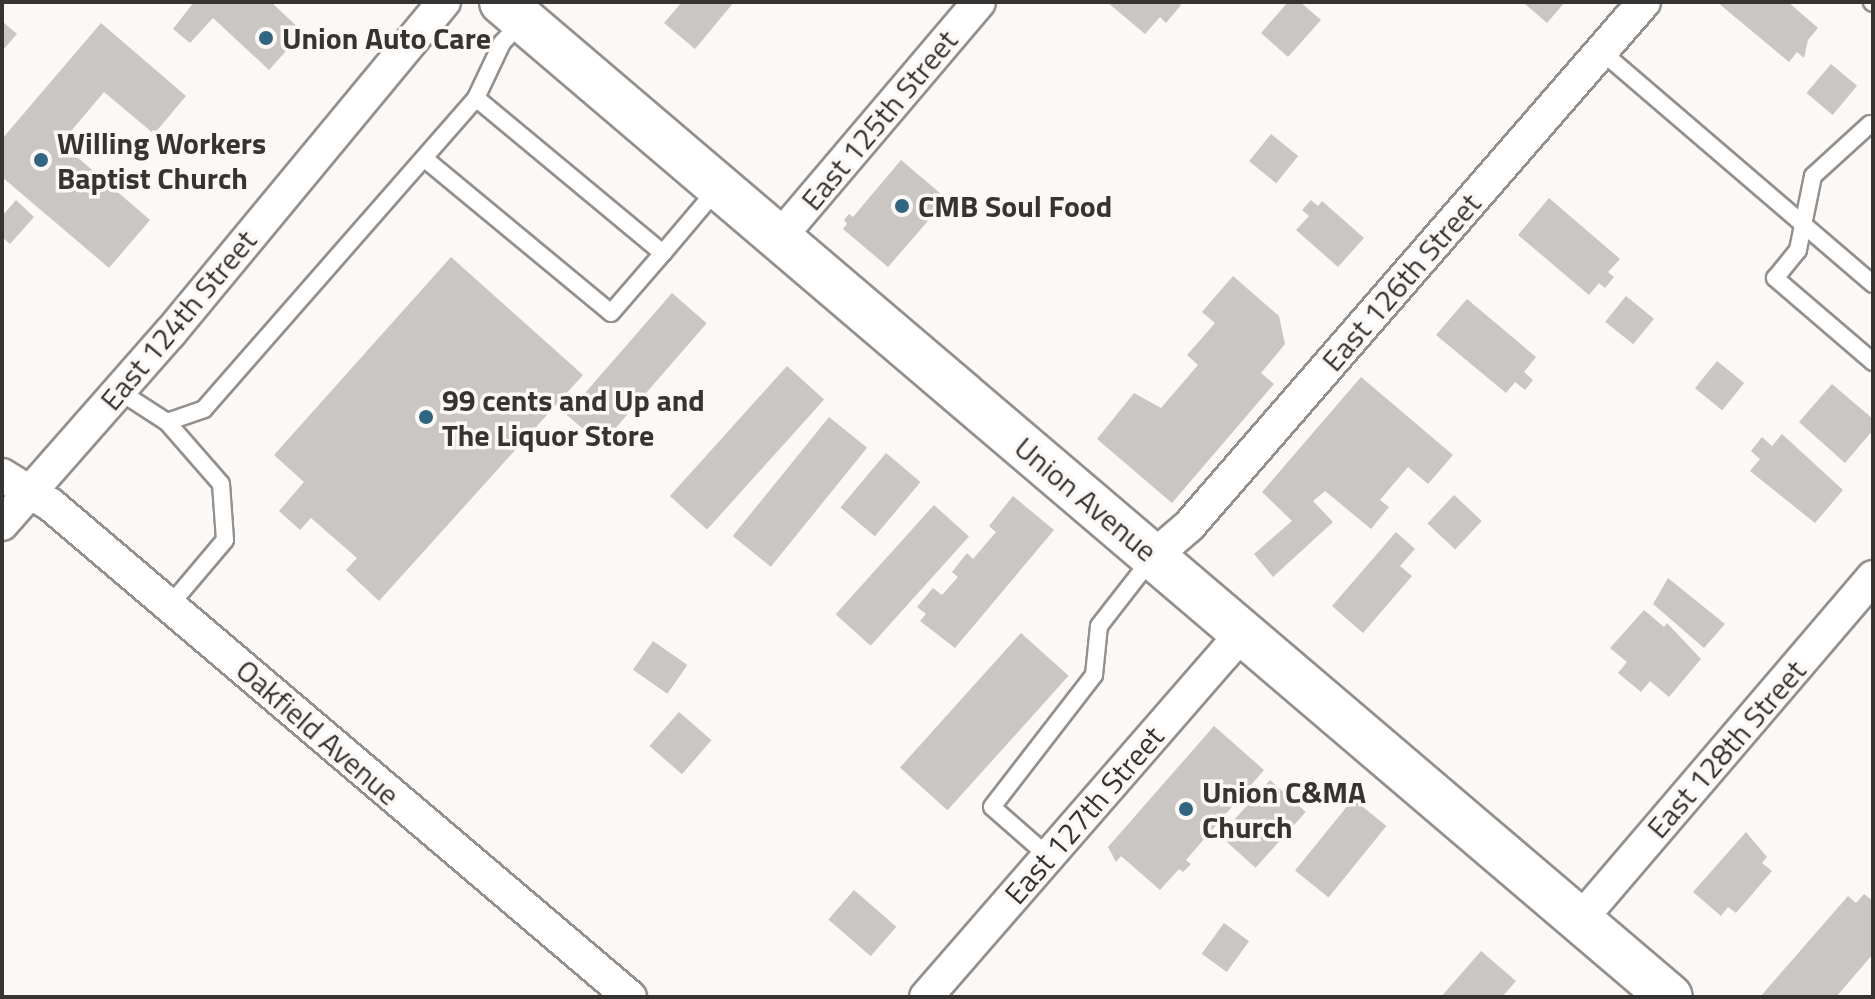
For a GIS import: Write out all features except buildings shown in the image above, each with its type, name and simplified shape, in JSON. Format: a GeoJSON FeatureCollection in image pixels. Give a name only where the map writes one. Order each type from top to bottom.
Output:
{"type":"FeatureCollection","features":[{"type":"Feature","properties":{"kind":"main road","name":"Union Avenue"},"geometry":{"type":"LineString","coordinates":[[512,11],[1670,997]]}},
{"type":"Feature","properties":{"kind":"street","name":"East 124th Street"},"geometry":{"type":"LineString","coordinates":[[2,524],[15,484],[119,391],[444,2]]}},
{"type":"Feature","properties":{"kind":"street","name":"East 125th Street"},"geometry":{"type":"LineString","coordinates":[[779,238],[979,2]]}},
{"type":"Feature","properties":{"kind":"street","name":"East 126th Street"},"geometry":{"type":"LineString","coordinates":[[1153,557],[1189,526],[1644,2]]}},
{"type":"Feature","properties":{"kind":"street","name":"Oakfield Avenue"},"geometry":{"type":"LineString","coordinates":[[15,484],[170,605],[630,997]]}},
{"type":"Feature","properties":{"kind":"street","name":"East 128th Street"},"geometry":{"type":"LineString","coordinates":[[1580,920],[1873,577]]}},
{"type":"Feature","properties":{"kind":"street","name":"East 127th Street"},"geometry":{"type":"LineString","coordinates":[[926,997],[1242,633]]}},
{"type":"Feature","properties":{"kind":"lane"},"geometry":{"type":"LineString","coordinates":[[167,422],[204,409],[425,159],[476,98],[502,43],[512,11]]}},
{"type":"Feature","properties":{"kind":"lane"},"geometry":{"type":"LineString","coordinates":[[1601,51],[1873,284]]}},
{"type":"Feature","properties":{"kind":"lane"},"geometry":{"type":"LineString","coordinates":[[476,98],[663,253]]}},
{"type":"Feature","properties":{"kind":"lane"},"geometry":{"type":"LineString","coordinates":[[1872,124],[1813,176],[1806,227],[1798,250],[1775,278],[1873,362]]}},
{"type":"Feature","properties":{"kind":"lane"},"geometry":{"type":"LineString","coordinates":[[425,159],[611,313],[719,187]]}},
{"type":"Feature","properties":{"kind":"lane"},"geometry":{"type":"LineString","coordinates":[[119,391],[167,422],[221,484],[225,540],[170,605]]}},
{"type":"Feature","properties":{"kind":"lane"},"geometry":{"type":"LineString","coordinates":[[1048,856],[992,807],[1094,675],[1099,626],[1153,557]]}},
{"type":"Feature","properties":{"kind":"place","name":"Union Auto Care"},"geometry":{"type":"Point","coordinates":[266,38]}},
{"type":"Feature","properties":{"kind":"place","name":"Willing Workers Baptist Church"},"geometry":{"type":"Point","coordinates":[41,160]}},
{"type":"Feature","properties":{"kind":"place","name":"CMB Soul Food"},"geometry":{"type":"Point","coordinates":[902,206]}},
{"type":"Feature","properties":{"kind":"place","name":"99 cents and Up and The Liquor Store"},"geometry":{"type":"Point","coordinates":[426,417]}},
{"type":"Feature","properties":{"kind":"place","name":"Union C&MA Church"},"geometry":{"type":"Point","coordinates":[1186,809]}}]}
